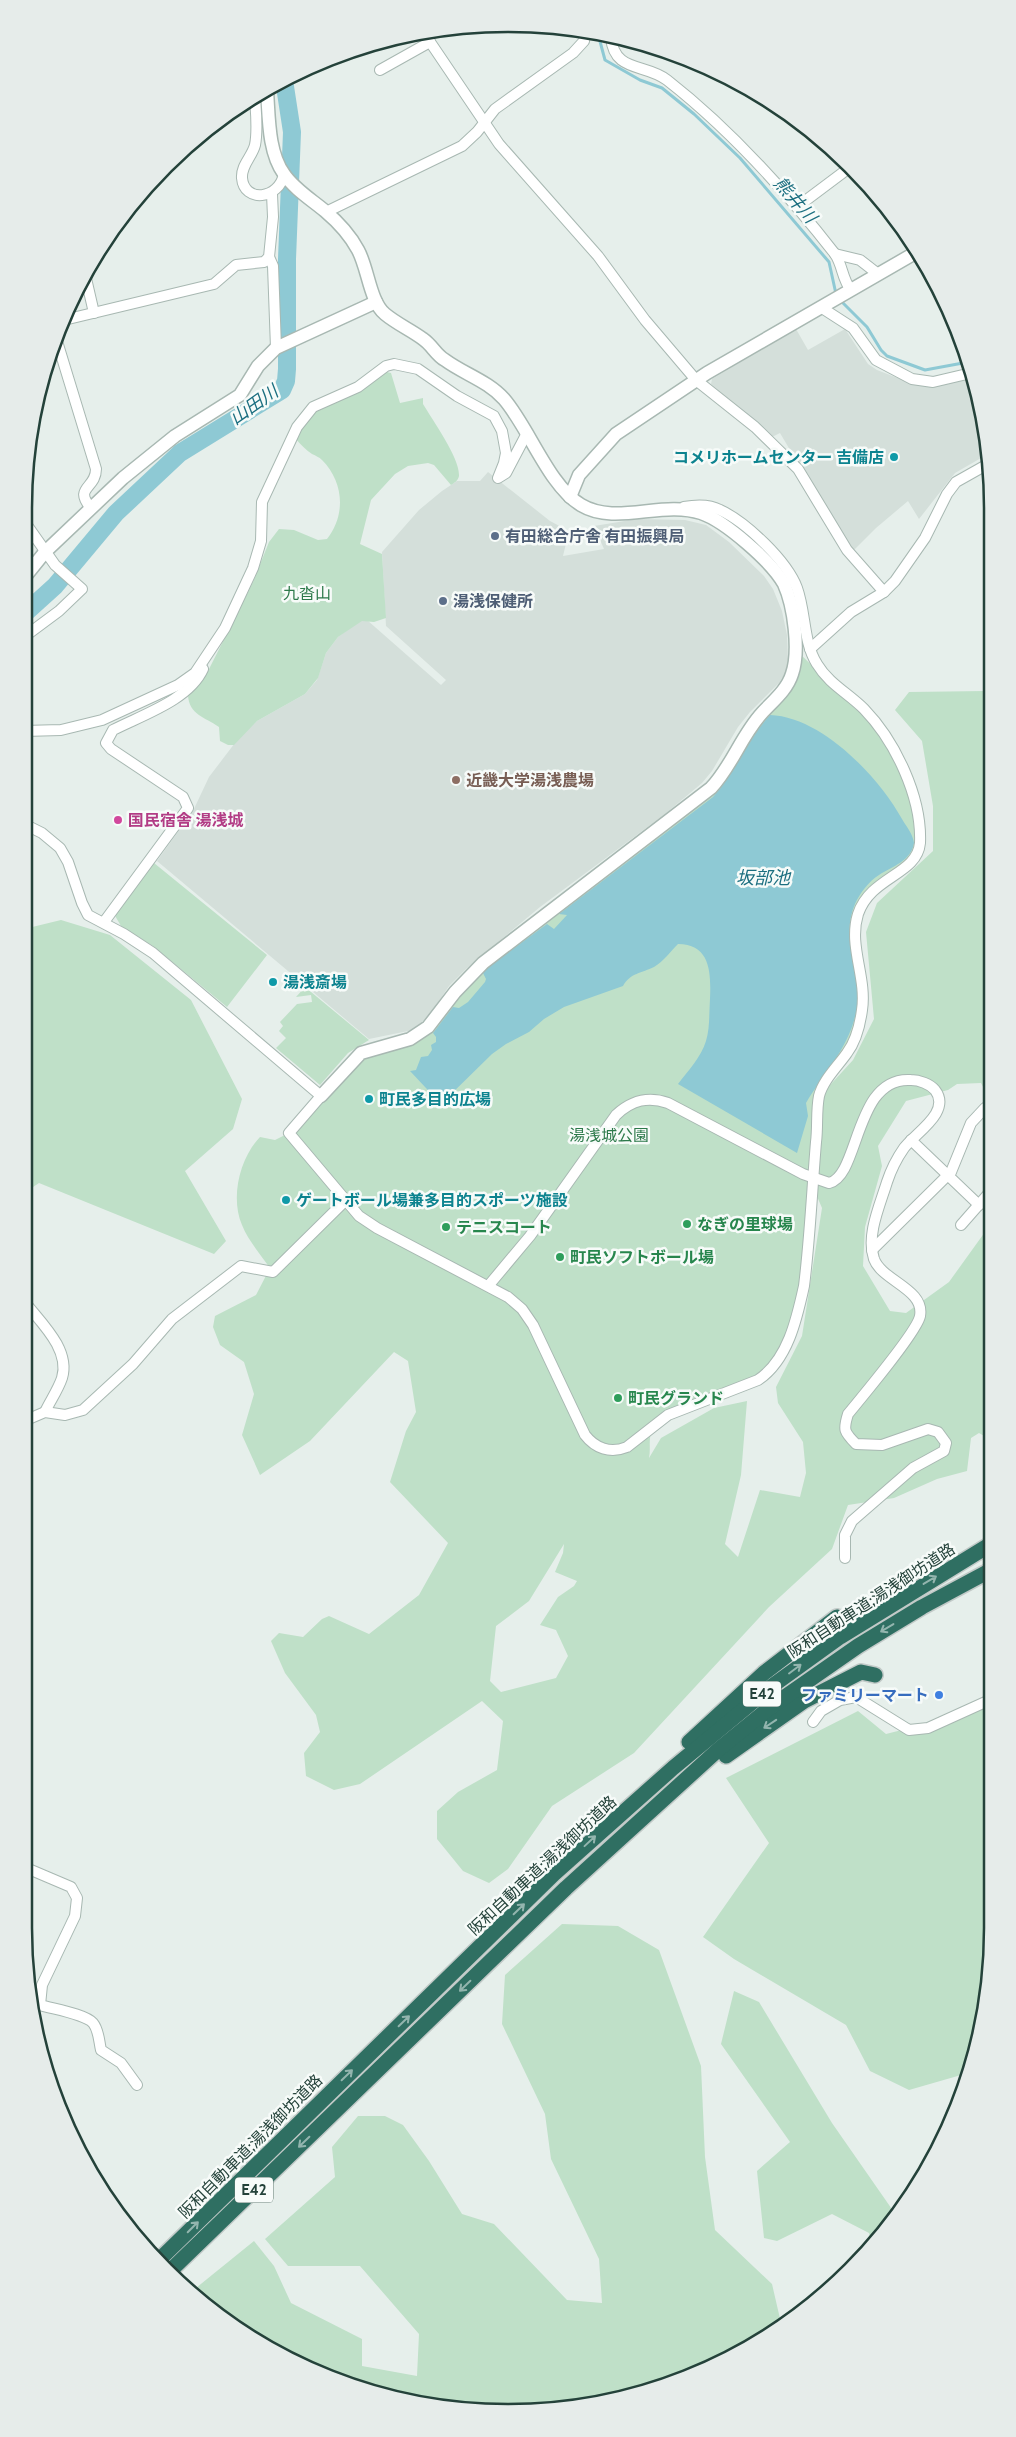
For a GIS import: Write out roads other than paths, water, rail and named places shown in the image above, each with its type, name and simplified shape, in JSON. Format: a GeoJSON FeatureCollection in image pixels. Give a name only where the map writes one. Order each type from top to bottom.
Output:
{"type":"FeatureCollection","features":[{"type":"Feature","properties":{"kind":"highway","name":"阪和自動車道;湯浅御坊道路"},"geometry":{"type":"LineString","coordinates":[[177,2253],[326,2096],[554,1874],[617,1816],[724,1724],[808,1659],[904,1596],[984,1548]]}},
{"type":"Feature","properties":{"kind":"highway","name":"阪和自動車道;湯浅御坊道路"},"geometry":{"type":"LineString","coordinates":[[177,2253],[339,2108],[566,1888],[719,1749],[805,1682],[891,1625],[984,1574]]}},
{"type":"Feature","properties":{"kind":"highway"},"geometry":{"type":"LineString","coordinates":[[617,1816],[727,1705],[764,1673],[837,1617]]}},
{"type":"Feature","properties":{"kind":"highway"},"geometry":{"type":"LineString","coordinates":[[614,1843],[735,1749],[804,1701],[861,1672],[875,1675]]}},
{"type":"Feature","properties":{"kind":"highway"},"geometry":{"type":"LineString","coordinates":[[165,2258],[177,2253]]}},
{"type":"Feature","properties":{"kind":"highway"},"geometry":{"type":"LineString","coordinates":[[172,2265],[177,2253]]}},
{"type":"Feature","properties":{"kind":"street"},"geometry":{"type":"LineString","coordinates":[[326,212],[454,151],[469,140],[504,102],[573,53],[584,39]]}},
{"type":"Feature","properties":{"kind":"street"},"geometry":{"type":"LineString","coordinates":[[428,40],[500,144],[598,256],[645,320],[696,380],[755,427],[798,469],[847,550],[884,592]]}},
{"type":"Feature","properties":{"kind":"street"},"geometry":{"type":"LineString","coordinates":[[380,70],[423,41]]}},
{"type":"Feature","properties":{"kind":"street"},"geometry":{"type":"LineString","coordinates":[[612,45],[620,60],[667,80],[740,144],[797,207],[835,254],[842,265],[849,292]]}},
{"type":"Feature","properties":{"kind":"street"},"geometry":{"type":"LineString","coordinates":[[267,98],[273,146],[284,174],[345,231],[358,249],[376,302],[383,313],[424,340],[443,360],[496,391],[509,406],[555,478],[570,497],[583,507],[607,513],[676,508],[704,506],[719,509],[748,530],[783,564],[796,587],[810,649],[823,674],[832,684],[862,707],[892,746],[908,778],[914,802],[920,845],[914,860],[906,868],[875,887],[863,902],[859,912],[854,933],[864,987],[862,1010],[852,1044],[820,1093],[809,1241],[802,1294],[788,1340],[774,1366],[763,1376],[753,1382],[668,1415],[634,1442],[620,1449],[596,1446],[585,1435],[528,1316],[508,1297],[489,1285],[371,1225],[359,1216],[289,1133],[361,1053],[410,1039],[428,1027],[455,992],[483,963],[710,788],[726,771],[752,725],[789,684],[796,650],[791,610],[786,589],[779,576],[724,524],[701,512],[676,508]]}},
{"type":"Feature","properties":{"kind":"street"},"geometry":{"type":"LineString","coordinates":[[255,106],[256,141],[253,152],[244,166],[242,178],[246,188],[252,193],[262,196],[272,194],[281,183],[284,174]]}},
{"type":"Feature","properties":{"kind":"street"},"geometry":{"type":"LineString","coordinates":[[797,207],[844,172]]}},
{"type":"Feature","properties":{"kind":"street"},"geometry":{"type":"LineString","coordinates":[[272,194],[273,217],[269,258],[273,266],[276,348]]}},
{"type":"Feature","properties":{"kind":"street"},"geometry":{"type":"LineString","coordinates":[[835,254],[860,260],[878,274]]}},
{"type":"Feature","properties":{"kind":"street"},"geometry":{"type":"LineString","coordinates":[[570,497],[579,475],[616,434],[696,380],[911,256]]}},
{"type":"Feature","properties":{"kind":"street"},"geometry":{"type":"LineString","coordinates":[[73,318],[214,284],[236,265],[264,262],[269,258]]}},
{"type":"Feature","properties":{"kind":"street"},"geometry":{"type":"LineString","coordinates":[[88,286],[94,312]]}},
{"type":"Feature","properties":{"kind":"street"},"geometry":{"type":"LineString","coordinates":[[32,568],[45,552],[91,508],[166,442],[232,403],[248,386],[258,366],[276,348],[376,302]]}},
{"type":"Feature","properties":{"kind":"street"},"geometry":{"type":"LineString","coordinates":[[826,305],[853,328],[876,360],[906,376],[922,382],[933,382],[964,375]]}},
{"type":"Feature","properties":{"kind":"street"},"geometry":{"type":"LineString","coordinates":[[60,350],[96,469],[95,478],[83,493],[83,497],[91,508]]}},
{"type":"Feature","properties":{"kind":"street"},"geometry":{"type":"LineString","coordinates":[[32,730],[82,726],[115,716],[178,685],[195,673],[207,658],[225,628],[259,553],[262,502],[285,456],[292,435],[313,407],[358,387],[386,366],[410,366],[426,373],[457,396],[494,416],[502,432],[506,453],[498,478],[506,473],[527,433]]}},
{"type":"Feature","properties":{"kind":"street"},"geometry":{"type":"LineString","coordinates":[[810,649],[851,612],[884,592],[914,555],[947,494],[956,482],[981,468]]}},
{"type":"Feature","properties":{"kind":"street"},"geometry":{"type":"LineString","coordinates":[[32,533],[55,565],[82,589],[59,611],[32,631]]}},
{"type":"Feature","properties":{"kind":"street"},"geometry":{"type":"LineString","coordinates":[[104,922],[188,808],[183,797],[111,749],[106,744],[106,740],[113,730],[180,696],[190,688],[201,674],[207,658]]}},
{"type":"Feature","properties":{"kind":"street"},"geometry":{"type":"LineString","coordinates":[[32,828],[42,833],[60,848],[68,862],[85,910],[91,918],[104,922],[153,954],[321,1096]]}},
{"type":"Feature","properties":{"kind":"street"},"geometry":{"type":"LineString","coordinates":[[489,1285],[530,1236],[616,1115],[636,1101],[654,1099],[668,1103],[813,1178],[829,1183],[838,1178],[872,1103],[889,1086],[912,1080],[932,1088],[938,1095],[939,1103],[936,1115],[911,1140],[895,1163],[873,1231],[872,1250],[874,1261],[882,1271],[912,1295],[919,1304],[920,1316],[911,1332],[848,1414],[844,1427],[847,1435],[856,1444],[882,1445],[928,1429],[938,1432],[946,1443],[944,1451],[913,1468],[852,1521],[845,1535],[845,1558]]}},
{"type":"Feature","properties":{"kind":"street"},"geometry":{"type":"LineString","coordinates":[[872,1250],[948,1175],[955,1165],[972,1121],[984,1109]]}},
{"type":"Feature","properties":{"kind":"street"},"geometry":{"type":"LineString","coordinates":[[911,1140],[979,1205]]}},
{"type":"Feature","properties":{"kind":"street"},"geometry":{"type":"LineString","coordinates":[[961,1225],[984,1199]]}},
{"type":"Feature","properties":{"kind":"street"},"geometry":{"type":"LineString","coordinates":[[32,1418],[45,1412],[65,1415],[83,1410],[133,1364],[163,1328],[186,1306],[241,1266],[273,1272],[346,1200]]}},
{"type":"Feature","properties":{"kind":"street"},"geometry":{"type":"LineString","coordinates":[[32,1311],[50,1334],[62,1358],[62,1378],[45,1412]]}},
{"type":"Feature","properties":{"kind":"street"},"geometry":{"type":"LineString","coordinates":[[813,1722],[821,1711],[840,1700],[856,1698],[909,1730],[928,1728],[984,1703]]}},
{"type":"Feature","properties":{"kind":"street"},"geometry":{"type":"LineString","coordinates":[[32,1870],[71,1887],[77,1898],[75,1916],[42,1984],[40,2005],[82,2017],[93,2023],[98,2033],[101,2050],[121,2063],[137,2085]]}},
{"type":"Feature","properties":{"kind":"water","name":"坂部池"},"geometry":{"type":"Polygon","coordinates":[[[770,715],[790,718],[809,726],[828,737],[846,752],[879,785],[892,802],[911,833],[914,843],[905,859],[872,881],[862,892],[855,904],[851,918],[850,945],[857,986],[856,1013],[847,1038],[835,1060],[806,1103],[808,1116],[797,1153],[678,1084],[701,1053],[709,1026],[710,980],[707,962],[697,949],[689,945],[678,944],[657,965],[629,978],[623,986],[564,1007],[544,1019],[529,1032],[492,1054],[441,1104],[410,1071],[416,1070],[421,1057],[428,1056],[432,1050],[431,1045],[436,1042],[436,1037],[433,1033],[453,1007],[459,1008],[468,1002],[485,982],[486,979],[483,973],[488,967],[547,924],[554,929],[567,915],[559,914],[713,797],[770,715]]]}},
{"type":"Feature","properties":{"kind":"waterway","name":"熊井川"},"geometry":{"type":"LineString","coordinates":[[600,42],[605,60],[640,80],[662,88],[694,114],[740,158],[829,262],[836,294]]}},
{"type":"Feature","properties":{"kind":"waterway","name":"山田川"},"geometry":{"type":"LineString","coordinates":[[32,607],[55,586],[116,513],[180,453],[282,390],[286,381],[287,369],[287,259],[292,132],[285,88]]}},
{"type":"Feature","properties":{"kind":"waterway","name":"熊井川"},"geometry":{"type":"LineString","coordinates":[[839,299],[867,327],[881,350],[887,356],[925,370],[961,363]]}},
{"type":"Feature","properties":{"kind":"place","name":"コメリホームセンター 吉備店"},"geometry":{"type":"Point","coordinates":[894,457]}},
{"type":"Feature","properties":{"kind":"place","name":"有田総合庁舎 有田振興局"},"geometry":{"type":"Point","coordinates":[495,536]}},
{"type":"Feature","properties":{"kind":"place","name":"湯浅保健所"},"geometry":{"type":"Point","coordinates":[443,601]}},
{"type":"Feature","properties":{"kind":"place","name":"近畿大学湯浅農場"},"geometry":{"type":"Point","coordinates":[456,780]}},
{"type":"Feature","properties":{"kind":"place","name":"国民宿舎 湯浅城"},"geometry":{"type":"Point","coordinates":[118,820]}},
{"type":"Feature","properties":{"kind":"place","name":"湯浅斎場"},"geometry":{"type":"Point","coordinates":[273,982]}},
{"type":"Feature","properties":{"kind":"place","name":"町民多目的広場"},"geometry":{"type":"Point","coordinates":[369,1099]}},
{"type":"Feature","properties":{"kind":"place","name":"ゲートボール場兼多目的スポーツ施設"},"geometry":{"type":"Point","coordinates":[286,1200]}},
{"type":"Feature","properties":{"kind":"place","name":"なぎの里球場"},"geometry":{"type":"Point","coordinates":[687,1224]}},
{"type":"Feature","properties":{"kind":"place","name":"テニスコート"},"geometry":{"type":"Point","coordinates":[446,1227]}},
{"type":"Feature","properties":{"kind":"place","name":"町民ソフトボール場"},"geometry":{"type":"Point","coordinates":[560,1257]}},
{"type":"Feature","properties":{"kind":"place","name":"町民グランド"},"geometry":{"type":"Point","coordinates":[618,1398]}},
{"type":"Feature","properties":{"kind":"place","name":"ファミリーマート"},"geometry":{"type":"Point","coordinates":[939,1695]}},
{"type":"Feature","properties":{"kind":"park label","name":"九沓山"},"geometry":{"type":"Point","coordinates":[307,593]}},
{"type":"Feature","properties":{"kind":"park label","name":"湯浅城公園"},"geometry":{"type":"Point","coordinates":[609,1135]}}]}
